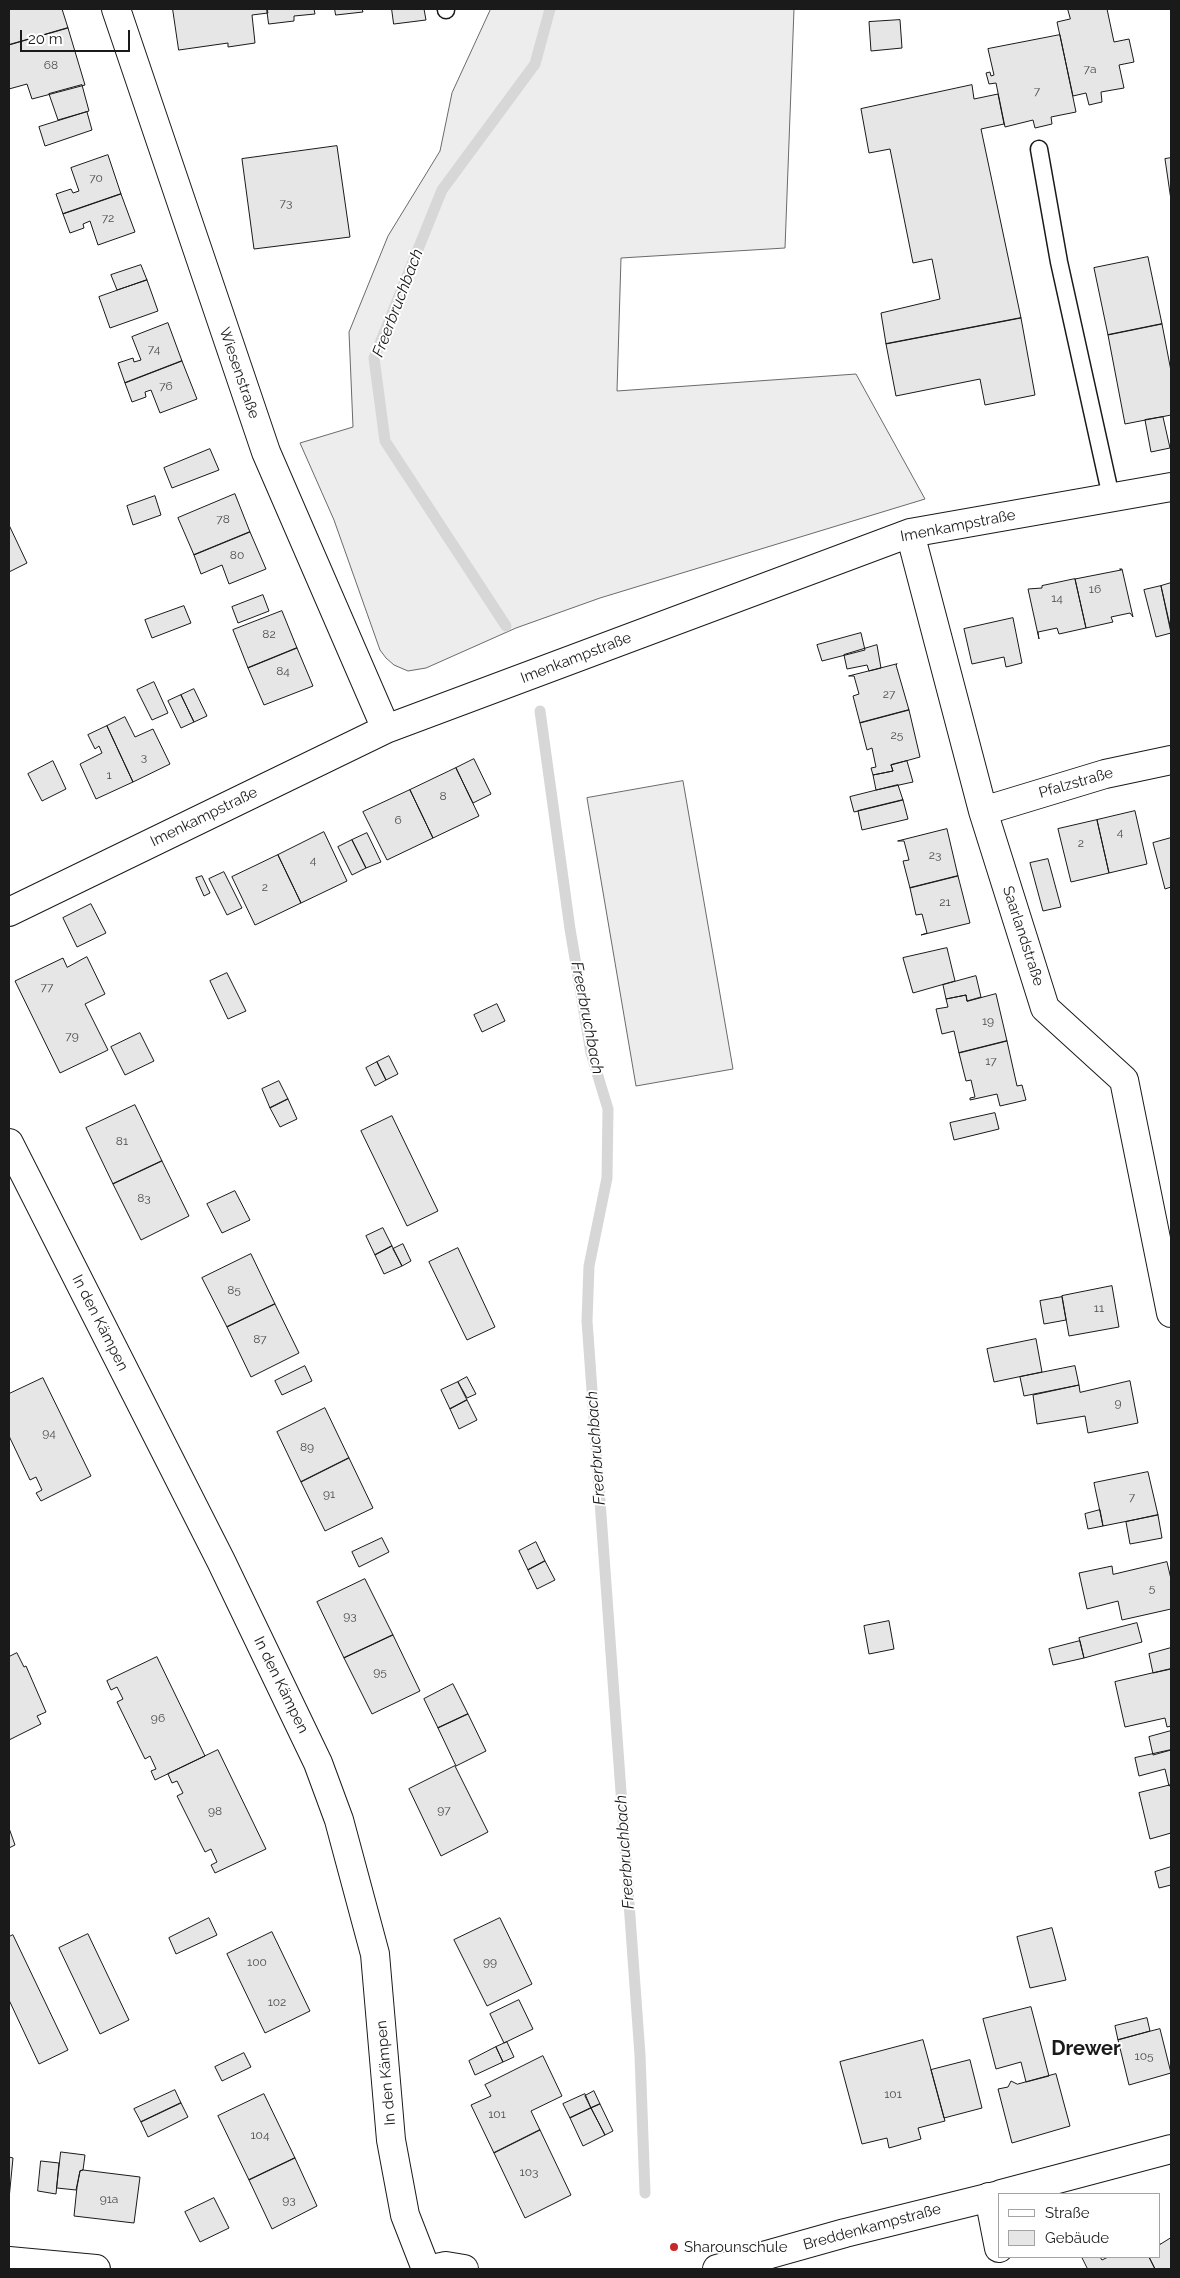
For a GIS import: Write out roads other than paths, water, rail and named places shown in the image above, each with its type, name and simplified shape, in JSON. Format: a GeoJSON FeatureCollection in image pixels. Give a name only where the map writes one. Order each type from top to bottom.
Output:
{"type":"FeatureCollection","features":[{"type":"Feature","properties":{"kind":"street","name":"Wiesenstraße"},"geometry":{"type":"LineString","coordinates":[[116,9],[266,452],[386,729]]}},
{"type":"Feature","properties":{"kind":"street","name":"Imenkampstraße"},"geometry":{"type":"LineString","coordinates":[[9,912],[386,729],[910,532],[1171,487]]}},
{"type":"Feature","properties":{"kind":"street","name":"Saarlandstraße"},"geometry":{"type":"LineString","coordinates":[[910,532],[983,810],[1046,1008],[1124,1080],[1171,1313]]}},
{"type":"Feature","properties":{"kind":"street","name":"Pfalzstraße"},"geometry":{"type":"LineString","coordinates":[[983,810],[1105,774],[1171,760]]}},
{"type":"Feature","properties":{"kind":"street","name":"In den Kämpen"},"geometry":{"type":"LineString","coordinates":[[9,1143],[221,1561],[318,1763],[339,1820],[375,1954],[392,2140],[405,2215],[426,2269]]}},
{"type":"Feature","properties":{"kind":"street","name":"Breddenkampstraße"},"geometry":{"type":"LineString","coordinates":[[1007,2193],[1171,2150]]}},
{"type":"Feature","properties":{"kind":"street","name":"Breddenkampstraße"},"geometry":{"type":"LineString","coordinates":[[717,2269],[996,2196]]}},
{"type":"Feature","properties":{"kind":"street"},"geometry":{"type":"LineString","coordinates":[[996,2196],[998,2231]]}},
{"type":"Feature","properties":{"kind":"street"},"geometry":{"type":"LineString","coordinates":[[9,2261],[96,2269]]}},
{"type":"Feature","properties":{"kind":"street"},"geometry":{"type":"LineString","coordinates":[[432,2269],[446,2266],[464,2269]]}},
{"type":"Feature","properties":{"kind":"lane"},"geometry":{"type":"LineString","coordinates":[[1039,149],[1059,262],[1111,497]]}},
{"type":"Feature","properties":{"kind":"waterway","name":"Freerbruchbach"},"geometry":{"type":"LineString","coordinates":[[506,626],[385,441],[374,358],[442,190],[535,64],[550,9]]}},
{"type":"Feature","properties":{"kind":"waterway","name":"Freerbruchbach"},"geometry":{"type":"LineString","coordinates":[[540,711],[570,929],[591,1053],[608,1109],[607,1178],[589,1266],[587,1321],[640,2055],[645,2193]]}},
{"type":"Feature","properties":{"kind":"place","name":"Sharounschule"},"geometry":{"type":"Point","coordinates":[674,2247]}},
{"type":"Feature","properties":{"kind":"district","name":"Drewer"},"geometry":{"type":"Point","coordinates":[1086,2049]}}]}
